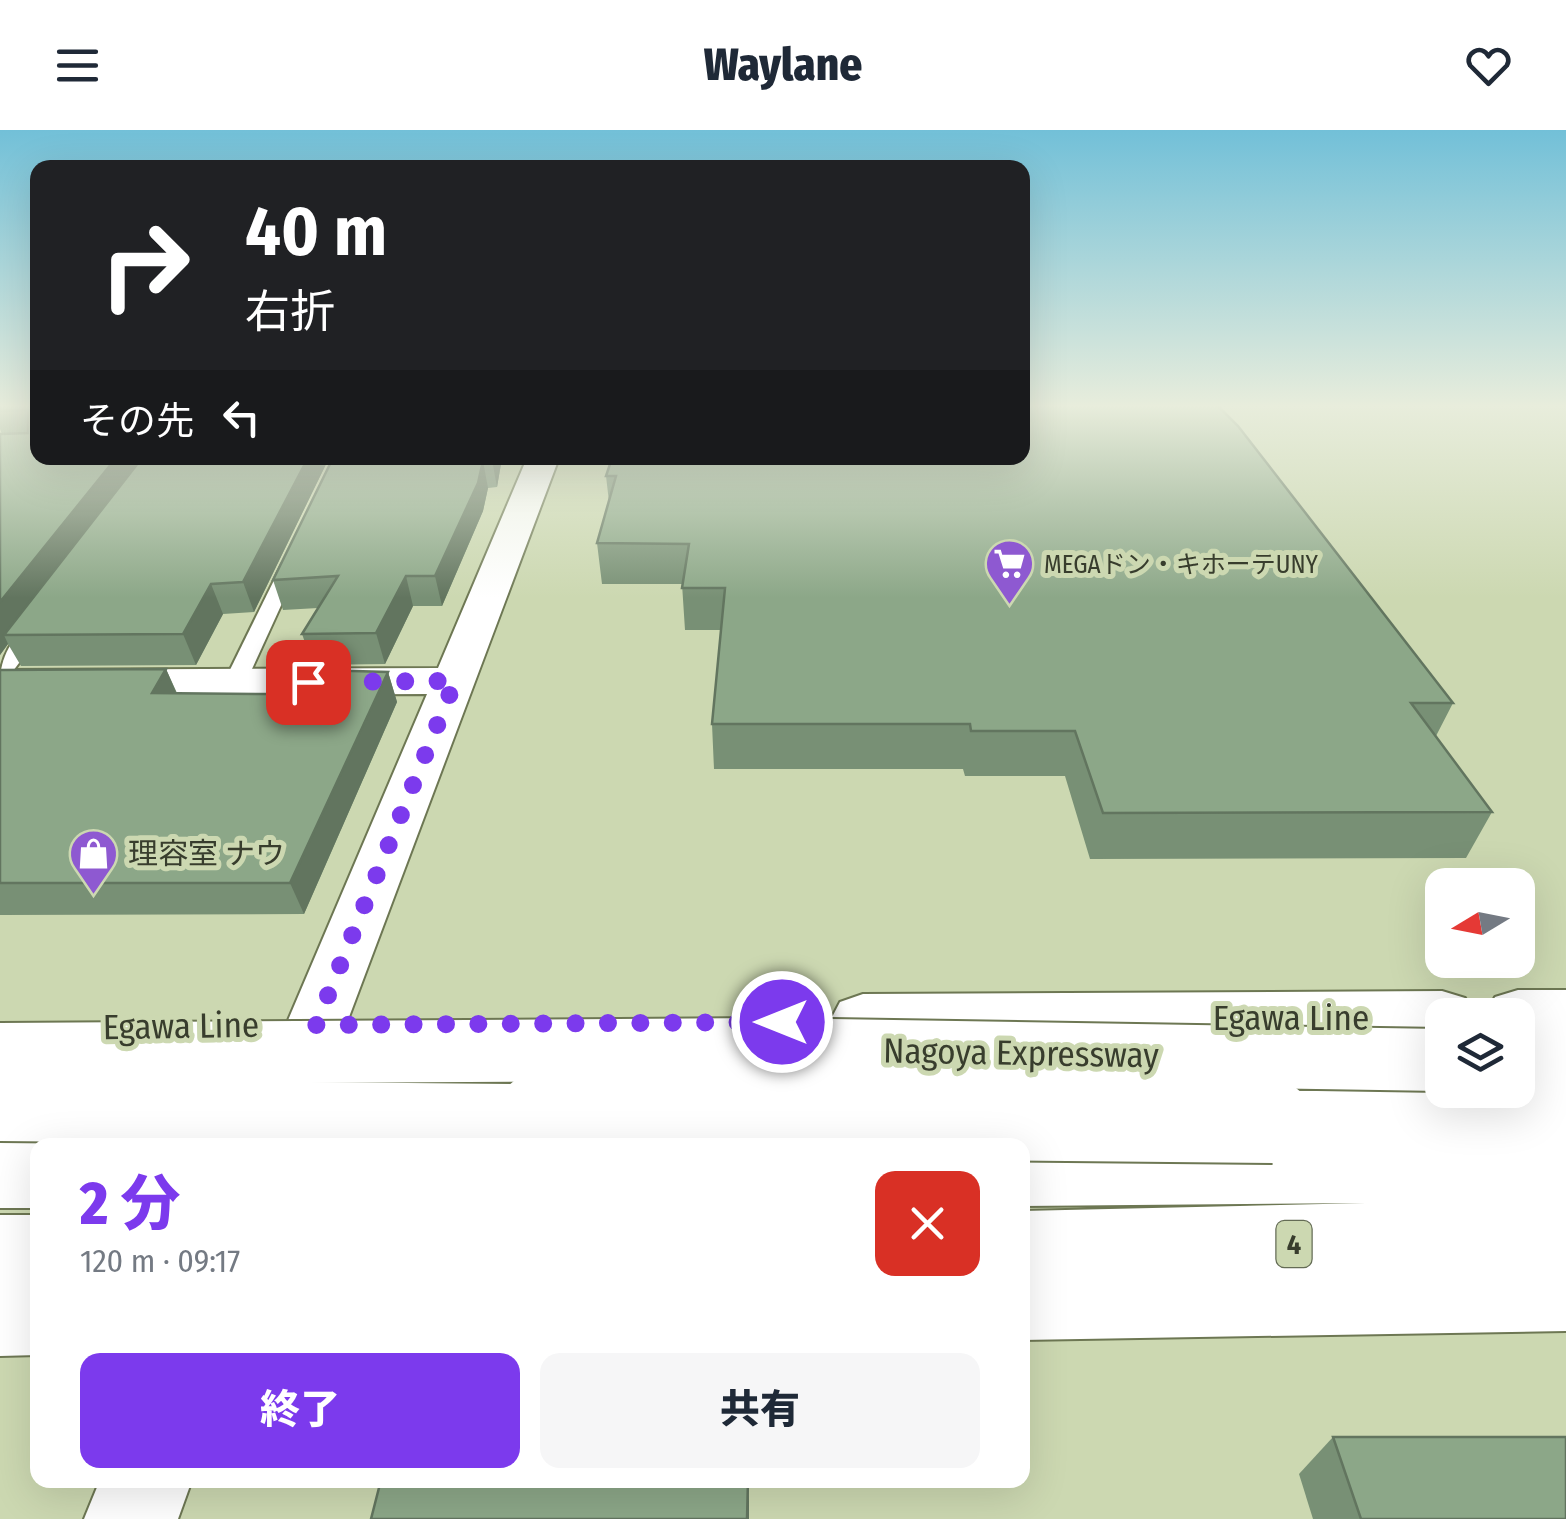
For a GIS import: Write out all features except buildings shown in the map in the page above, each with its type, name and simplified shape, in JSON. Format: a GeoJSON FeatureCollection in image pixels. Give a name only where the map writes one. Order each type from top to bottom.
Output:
{"type":"FeatureCollection","features":[{"type":"Feature","properties":{"kind":"main road"},"geometry":{"type":"LineString","coordinates":[[1535,1016],[1566,1016]]}},
{"type":"Feature","properties":{"kind":"main road","name":"Egawa Line"},"geometry":{"type":"LineString","coordinates":[[0,1029],[1425,1017]]}},
{"type":"Feature","properties":{"kind":"main road"},"geometry":{"type":"LineString","coordinates":[[275,1138],[316,1025]]}},
{"type":"Feature","properties":{"kind":"main road","name":"Nagoya Expressway"},"geometry":{"type":"LineString","coordinates":[[0,1054],[769,1050],[1425,1060]]}},
{"type":"Feature","properties":{"kind":"main road"},"geometry":{"type":"LineString","coordinates":[[1535,1061],[1566,1062]]}},
{"type":"Feature","properties":{"kind":"main road"},"geometry":{"type":"LineString","coordinates":[[0,1110],[970,1138]]}},
{"type":"Feature","properties":{"kind":"main road"},"geometry":{"type":"LineString","coordinates":[[1030,1171],[1566,1114]]}},
{"type":"Feature","properties":{"kind":"main road"},"geometry":{"type":"LineString","coordinates":[[1030,1140],[1282,1147],[1566,1168]]}},
{"type":"Feature","properties":{"kind":"main road"},"geometry":{"type":"LineString","coordinates":[[0,1174],[30,1174]]}},
{"type":"Feature","properties":{"kind":"main road","name":"4"},"geometry":{"type":"LineString","coordinates":[[1030,1249],[1566,1236]]}},
{"type":"Feature","properties":{"kind":"main road"},"geometry":{"type":"LineString","coordinates":[[0,1253],[30,1253]]}},
{"type":"Feature","properties":{"kind":"main road"},"geometry":{"type":"LineString","coordinates":[[1030,1299],[1566,1291]]}},
{"type":"Feature","properties":{"kind":"main road"},"geometry":{"type":"LineString","coordinates":[[0,1315],[30,1314]]}},
{"type":"Feature","properties":{"kind":"main road"},"geometry":{"type":"LineString","coordinates":[[131,1519],[143,1488]]}},
{"type":"Feature","properties":{"kind":"street"},"geometry":{"type":"LineString","coordinates":[[316,1025],[539,469]]}},
{"type":"Feature","properties":{"kind":"street"},"geometry":{"type":"LineString","coordinates":[[0,682],[455,681]]}},
{"type":"Feature","properties":{"kind":"lane"},"geometry":{"type":"LineString","coordinates":[[235,682],[300,544]]}},
{"type":"Feature","properties":{"kind":"lane"},"geometry":{"type":"LineString","coordinates":[[0,675],[46,613]]}},
{"type":"Feature","properties":{"kind":"place","name":"MEGAドン・キホーテUNY"},"geometry":{"type":"Point","coordinates":[1009,606]}},
{"type":"Feature","properties":{"kind":"place","name":"理容室 ナウ"},"geometry":{"type":"Point","coordinates":[93,896]}},
{"type":"Feature","properties":{"kind":"route"},"geometry":{"type":"LineString","coordinates":[[308,682],[455,681],[316,1025],[782,1022]]}}]}
